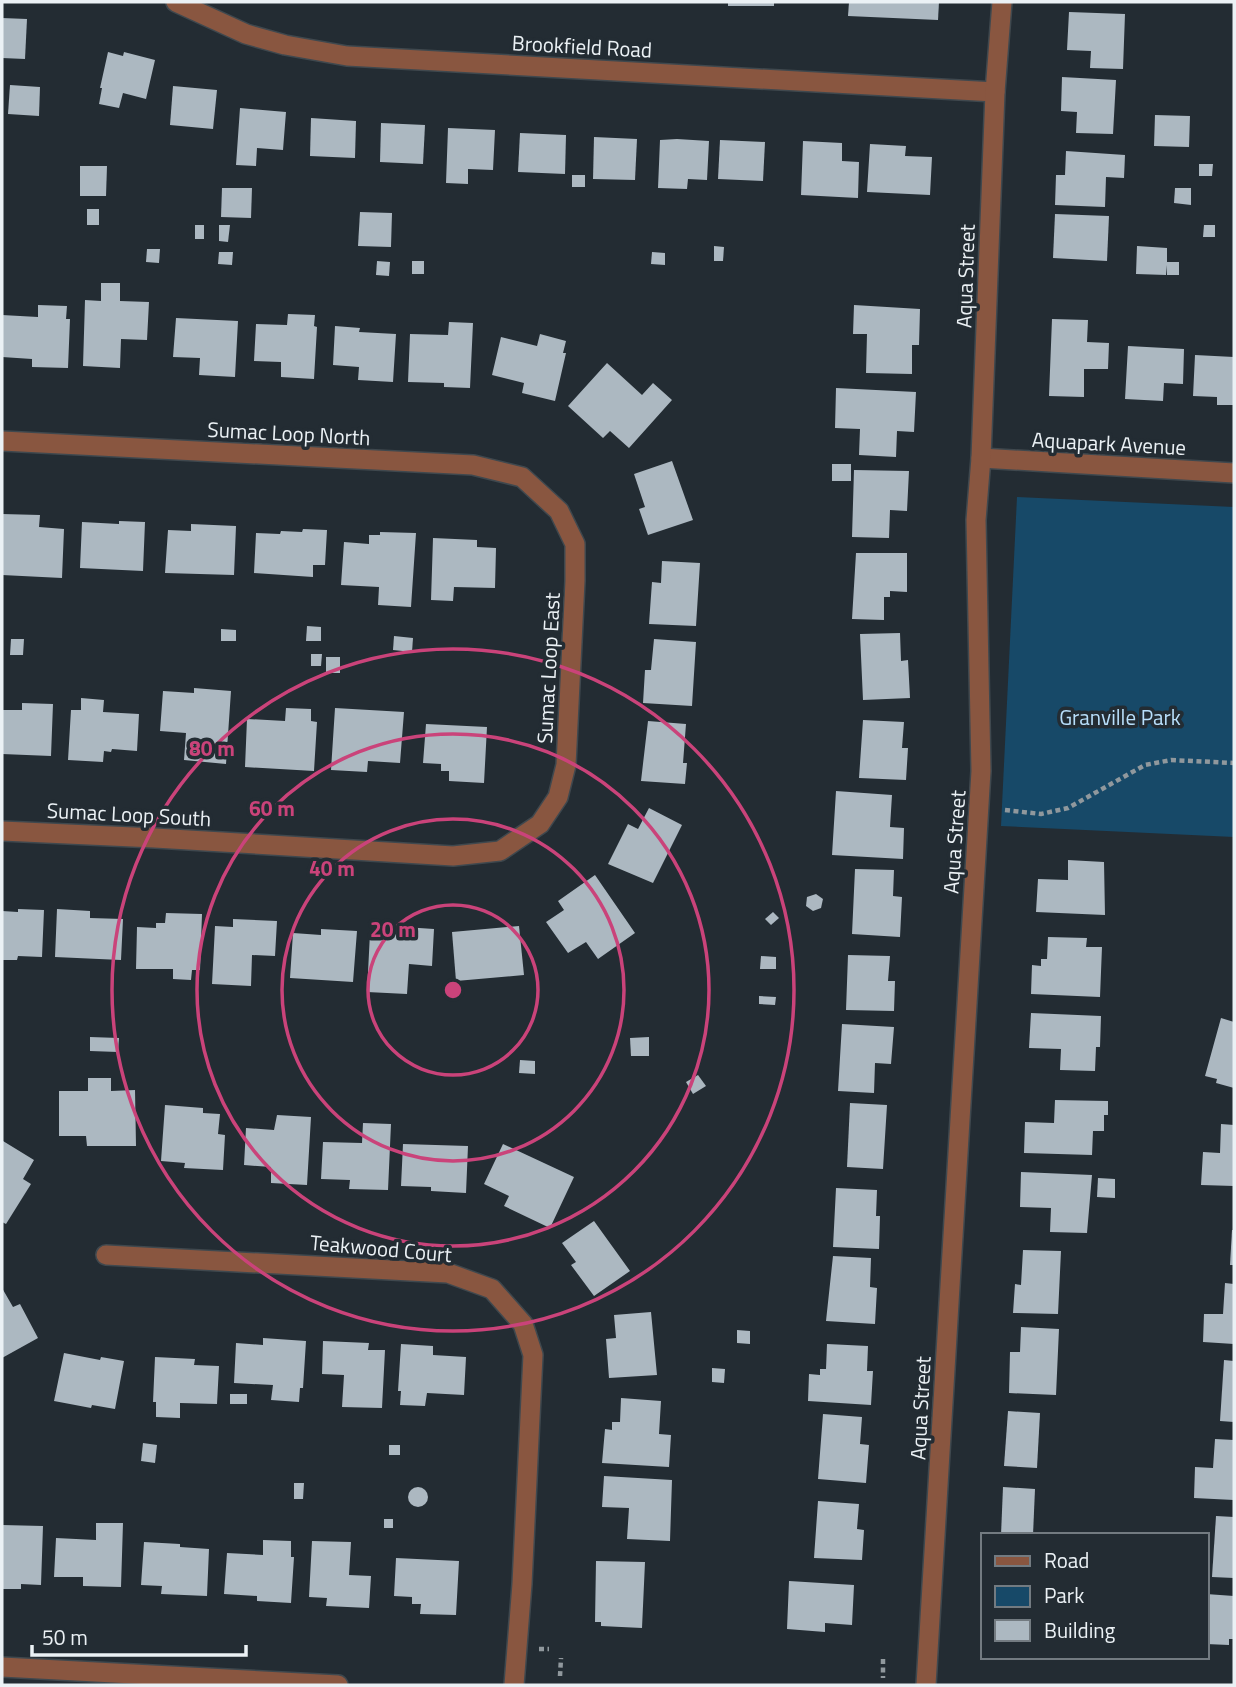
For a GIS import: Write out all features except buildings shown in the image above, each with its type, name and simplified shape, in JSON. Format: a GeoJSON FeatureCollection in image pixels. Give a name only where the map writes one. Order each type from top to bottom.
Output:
{"type":"FeatureCollection","features":[{"type":"Feature","properties":{"kind":"street","name":"Brookfield Road"},"geometry":{"type":"LineString","coordinates":[[176,2],[246,34],[285,45],[347,56],[995,92]]}},
{"type":"Feature","properties":{"kind":"street","name":"Aqua Street"},"geometry":{"type":"LineString","coordinates":[[926,1685],[981,771],[976,520],[981,458],[995,92],[1002,2]]}},
{"type":"Feature","properties":{"kind":"street","name":"Sumac Loop North"},"geometry":{"type":"LineString","coordinates":[[2,441],[473,465],[522,477],[559,511]]}},
{"type":"Feature","properties":{"kind":"street","name":"Aquapark Avenue"},"geometry":{"type":"LineString","coordinates":[[981,458],[1234,473]]}},
{"type":"Feature","properties":{"kind":"street","name":"Sumac Loop East"},"geometry":{"type":"LineString","coordinates":[[540,824],[558,796],[566,765],[575,544],[559,511]]}},
{"type":"Feature","properties":{"kind":"street","name":"Sumac Loop South"},"geometry":{"type":"LineString","coordinates":[[2,831],[453,856],[500,850],[540,824]]}},
{"type":"Feature","properties":{"kind":"street","name":"Teakwood Court"},"geometry":{"type":"LineString","coordinates":[[106,1255],[448,1273],[492,1289],[523,1324],[533,1355],[522,1584],[514,1685]]}},
{"type":"Feature","properties":{"kind":"street"},"geometry":{"type":"LineString","coordinates":[[2,1667],[338,1685]]}},
{"type":"Feature","properties":{"kind":"path"},"geometry":{"type":"LineString","coordinates":[[1005,810],[1041,814],[1068,808],[1145,765],[1171,760],[1234,763]]}},
{"type":"Feature","properties":{"kind":"path"},"geometry":{"type":"LineString","coordinates":[[560,1676],[561,1658]]}},
{"type":"Feature","properties":{"kind":"path"},"geometry":{"type":"LineString","coordinates":[[883,1660],[883,1678]]}},
{"type":"Feature","properties":{"kind":"green space","name":"Granville Park"},"geometry":{"type":"Polygon","coordinates":[[[1017,497],[1234,507],[1234,837],[1001,826],[1017,497]]]}}]}
